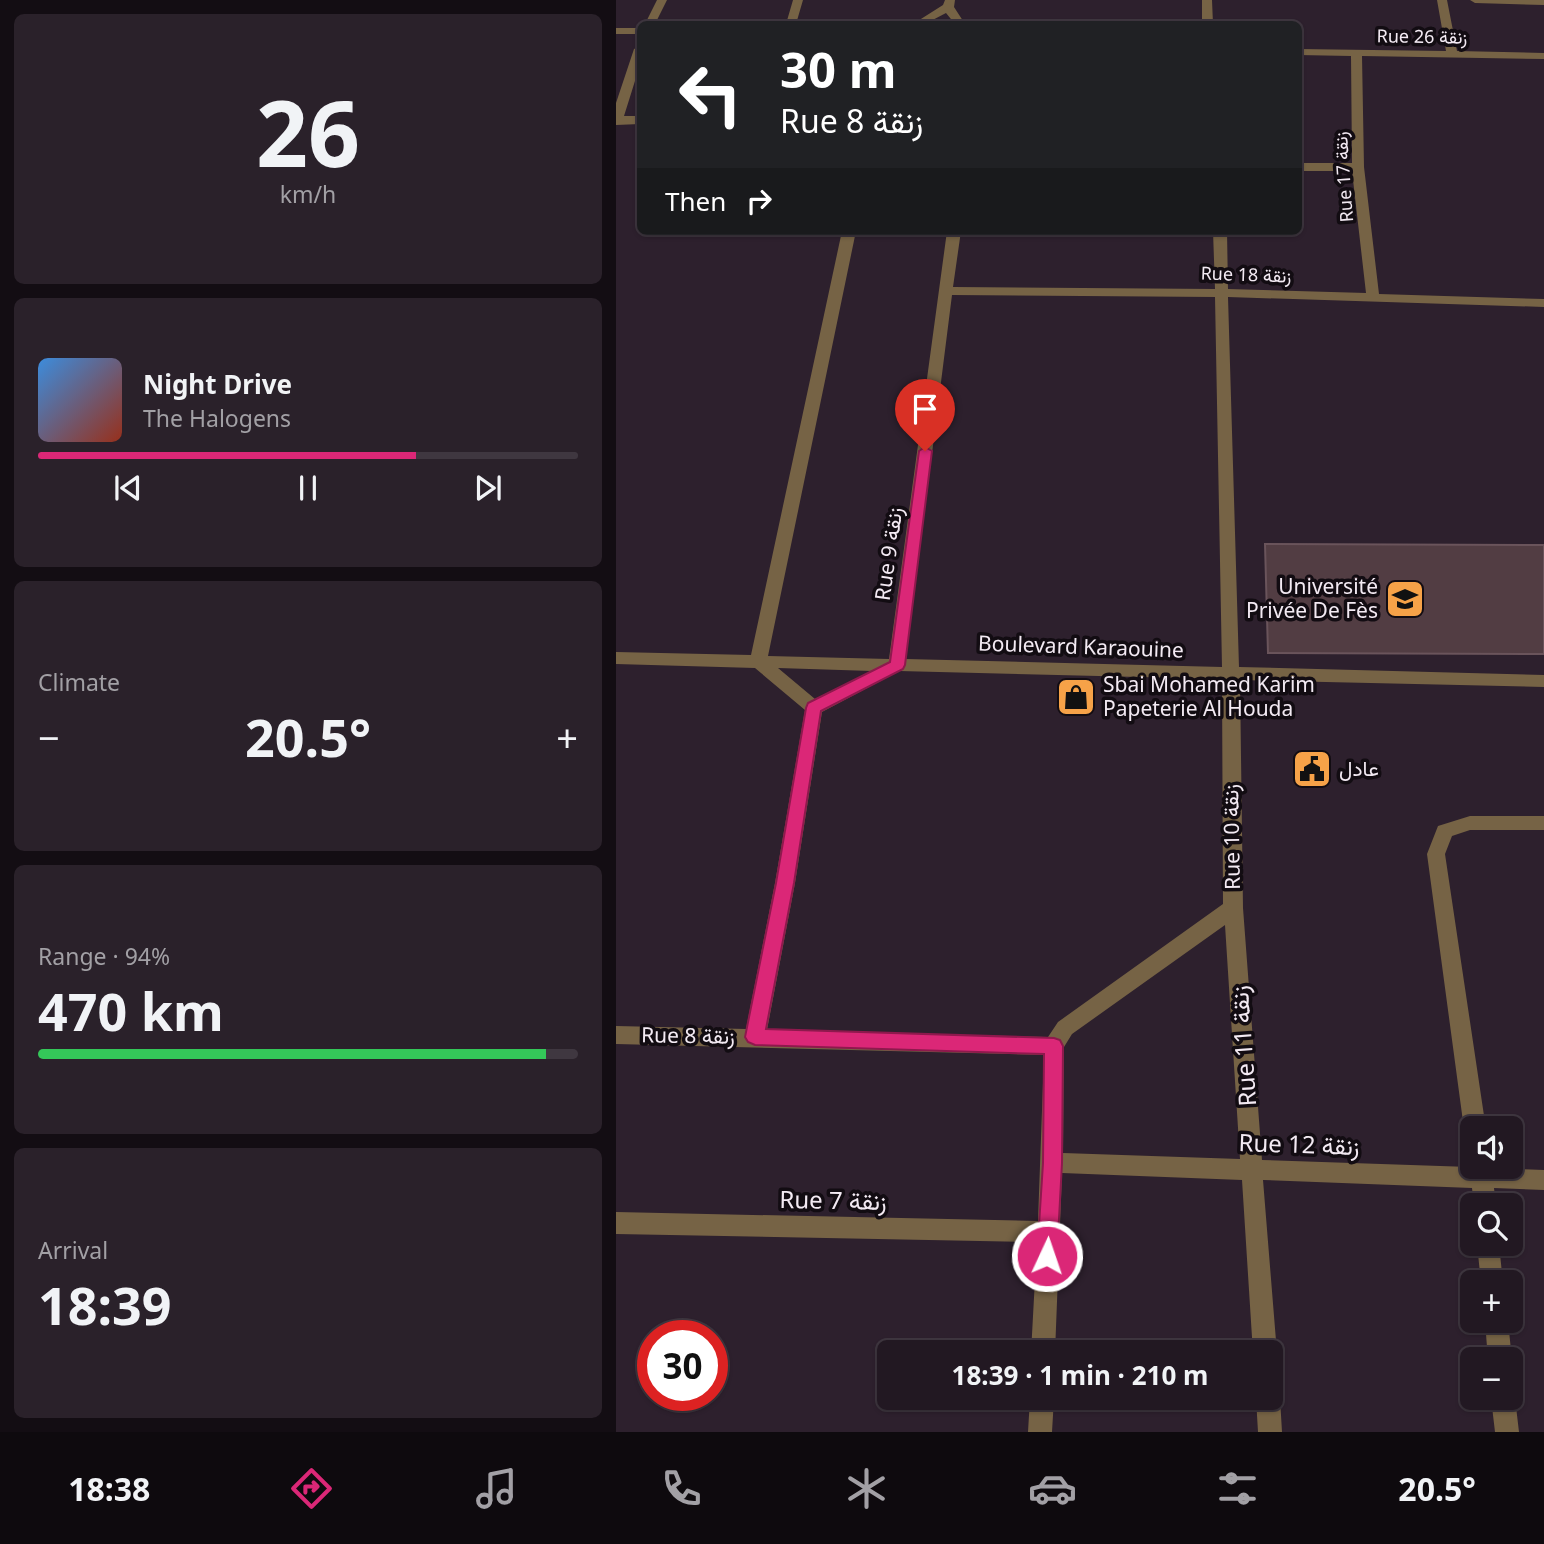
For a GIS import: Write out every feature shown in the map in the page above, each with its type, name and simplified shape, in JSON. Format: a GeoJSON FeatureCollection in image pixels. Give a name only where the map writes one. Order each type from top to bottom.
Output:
{"type":"FeatureCollection","features":[{"type":"Feature","properties":{"kind":"street"},"geometry":{"type":"LineString","coordinates":[[652,21],[662,0]]}},
{"type":"Feature","properties":{"kind":"street"},"geometry":{"type":"LineString","coordinates":[[792,21],[798,0]]}},
{"type":"Feature","properties":{"kind":"street"},"geometry":{"type":"LineString","coordinates":[[1207,0],[1208,21]]}},
{"type":"Feature","properties":{"kind":"street"},"geometry":{"type":"LineString","coordinates":[[1442,0],[1452,55]]}},
{"type":"Feature","properties":{"kind":"street"},"geometry":{"type":"LineString","coordinates":[[1475,0],[1532,4],[1544,2]]}},
{"type":"Feature","properties":{"kind":"street"},"geometry":{"type":"LineString","coordinates":[[923,21],[949,4],[958,21]]}},
{"type":"Feature","properties":{"kind":"street"},"geometry":{"type":"LineString","coordinates":[[616,31],[637,31]]}},
{"type":"Feature","properties":{"kind":"street","name":"Rue 26 زنقة"},"geometry":{"type":"LineString","coordinates":[[1302,52],[1544,56]]}},
{"type":"Feature","properties":{"kind":"street","name":"Rue 17 زنقة"},"geometry":{"type":"LineString","coordinates":[[1356,53],[1358,167],[1373,299]]}},
{"type":"Feature","properties":{"kind":"street"},"geometry":{"type":"LineString","coordinates":[[637,59],[616,121],[637,120]]}},
{"type":"Feature","properties":{"kind":"street"},"geometry":{"type":"LineString","coordinates":[[1302,167],[1358,167]]}},
{"type":"Feature","properties":{"kind":"street"},"geometry":{"type":"LineString","coordinates":[[814,708],[758,662],[848,235]]}},
{"type":"Feature","properties":{"kind":"street","name":"Rue 9 زنقة"},"geometry":{"type":"LineString","coordinates":[[897,665],[954,235]]}},
{"type":"Feature","properties":{"kind":"street","name":"Rue 10 زنقة"},"geometry":{"type":"LineString","coordinates":[[1054,1046],[1065,1028],[1233,908],[1231,674],[1220,235]]}},
{"type":"Feature","properties":{"kind":"street","name":"Rue 18 زنقة"},"geometry":{"type":"LineString","coordinates":[[947,291],[1222,293],[1544,303]]}},
{"type":"Feature","properties":{"kind":"street","name":"Boulevard Karaouine"},"geometry":{"type":"LineString","coordinates":[[616,658],[1544,681]]}},
{"type":"Feature","properties":{"kind":"street"},"geometry":{"type":"LineString","coordinates":[[814,708],[897,665]]}},
{"type":"Feature","properties":{"kind":"street"},"geometry":{"type":"LineString","coordinates":[[755,1037],[785,883],[814,708]]}},
{"type":"Feature","properties":{"kind":"street"},"geometry":{"type":"LineString","coordinates":[[1473,1116],[1436,854],[1445,831],[1470,823],[1544,823]]}},
{"type":"Feature","properties":{"kind":"street","name":"Rue 11 زنقة"},"geometry":{"type":"LineString","coordinates":[[1233,908],[1264,1340]]}},
{"type":"Feature","properties":{"kind":"street","name":"Rue 8 زنقة"},"geometry":{"type":"LineString","coordinates":[[616,1035],[1054,1046]]}},
{"type":"Feature","properties":{"kind":"street"},"geometry":{"type":"LineString","coordinates":[[1044,1340],[1052,1163],[1054,1046]]}},
{"type":"Feature","properties":{"kind":"street","name":"Rue 12 زنقة"},"geometry":{"type":"LineString","coordinates":[[1052,1163],[1253,1170],[1460,1172]]}},
{"type":"Feature","properties":{"kind":"street","name":"Rue 12 زنقة"},"geometry":{"type":"LineString","coordinates":[[1523,1177],[1544,1180]]}},
{"type":"Feature","properties":{"kind":"street","name":"Rue 7 زنقة"},"geometry":{"type":"LineString","coordinates":[[616,1223],[1048,1232]]}},
{"type":"Feature","properties":{"kind":"street"},"geometry":{"type":"LineString","coordinates":[[1040,1432],[1041,1410]]}},
{"type":"Feature","properties":{"kind":"street"},"geometry":{"type":"LineString","coordinates":[[1269,1410],[1270,1432]]}},
{"type":"Feature","properties":{"kind":"street"},"geometry":{"type":"LineString","coordinates":[[1504,1410],[1507,1432]]}},
{"type":"Feature","properties":{"kind":"building","name":"Université Privée De Fès"},"geometry":{"type":"Polygon","coordinates":[[[1265,544],[1544,545],[1544,654],[1268,653],[1265,544]]]}},
{"type":"Feature","properties":{"kind":"place","name":"Université Privée De Fès"},"geometry":{"type":"Point","coordinates":[1405,599]}},
{"type":"Feature","properties":{"kind":"place","name":"Sbai Mohamed Karim Papeterie Al Houda"},"geometry":{"type":"Point","coordinates":[1076,697]}},
{"type":"Feature","properties":{"kind":"place","name":"عادل"},"geometry":{"type":"Point","coordinates":[1312,769]}},
{"type":"Feature","properties":{"kind":"route"},"geometry":{"type":"LineString","coordinates":[[925,451],[897,665],[814,708],[785,883],[755,1037],[1054,1046],[1047,1256]]}}]}
